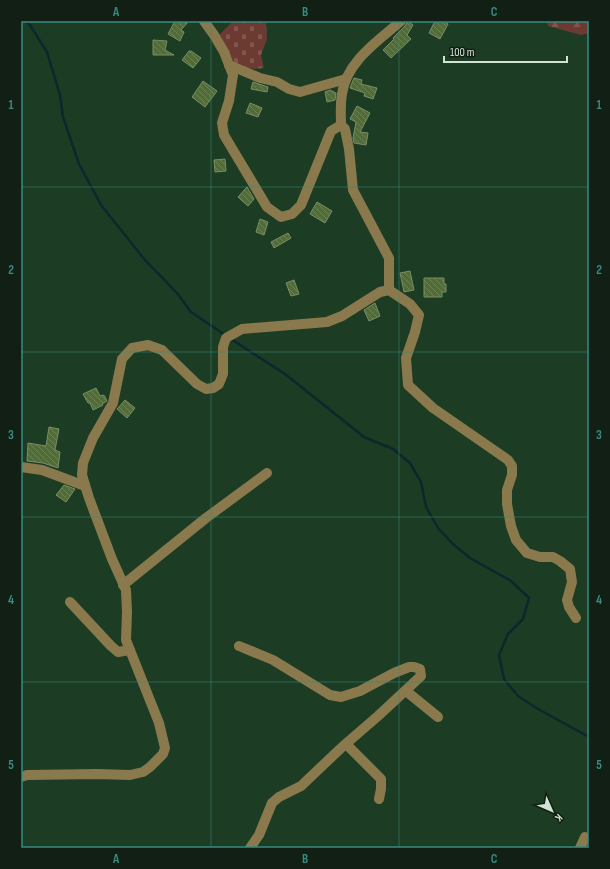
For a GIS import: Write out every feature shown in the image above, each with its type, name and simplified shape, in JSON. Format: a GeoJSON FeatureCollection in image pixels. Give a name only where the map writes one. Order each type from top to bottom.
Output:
{"type":"FeatureCollection","features":[{"type":"Feature","properties":{"kind":"street"},"geometry":{"type":"LineString","coordinates":[[204,21],[224,52],[233,75],[229,101],[222,123],[224,135],[267,206],[281,218],[292,214],[301,205],[331,131],[341,125]]}},
{"type":"Feature","properties":{"kind":"street"},"geometry":{"type":"LineString","coordinates":[[389,290],[389,258],[353,190],[349,149],[345,129],[341,125],[342,93],[349,72],[365,52],[401,21]]}},
{"type":"Feature","properties":{"kind":"street"},"geometry":{"type":"LineString","coordinates":[[229,65],[300,92],[346,79]]}},
{"type":"Feature","properties":{"kind":"street"},"geometry":{"type":"LineString","coordinates":[[21,777],[27,775],[130,775],[143,772],[150,767],[162,754],[165,748],[160,724],[126,640],[126,590],[112,559],[82,476],[83,463],[93,438],[112,403],[122,360],[132,348],[148,344],[162,350],[197,384],[206,389],[213,388],[219,384],[223,374],[223,347],[226,338],[242,329],[326,322],[342,316],[380,292],[389,290],[410,304],[418,315],[415,332],[406,358],[408,385],[433,408],[508,460],[512,466],[512,475],[507,490],[507,504],[511,526],[516,540],[527,553],[540,557],[553,557],[570,569],[572,582],[567,600],[568,607],[576,618]]}},
{"type":"Feature","properties":{"kind":"street"},"geometry":{"type":"LineString","coordinates":[[21,467],[42,470],[85,486]]}},
{"type":"Feature","properties":{"kind":"street"},"geometry":{"type":"LineString","coordinates":[[123,585],[206,518],[268,473]]}},
{"type":"Feature","properties":{"kind":"street"},"geometry":{"type":"LineString","coordinates":[[70,602],[118,652],[130,650]]}},
{"type":"Feature","properties":{"kind":"street"},"geometry":{"type":"LineString","coordinates":[[240,646],[273,660],[330,695],[341,697],[360,691],[394,673],[409,667],[414,666],[420,669],[422,676],[301,786],[279,797],[272,803],[259,835],[250,848]]}},
{"type":"Feature","properties":{"kind":"street"},"geometry":{"type":"LineString","coordinates":[[406,691],[438,717]]}},
{"type":"Feature","properties":{"kind":"street"},"geometry":{"type":"LineString","coordinates":[[346,744],[381,779],[379,799]]}},
{"type":"Feature","properties":{"kind":"street"},"geometry":{"type":"LineString","coordinates":[[580,848],[585,837]]}},
{"type":"Feature","properties":{"kind":"green space"},"geometry":{"type":"Polygon","coordinates":[[[233,21],[266,21],[267,39],[261,55],[264,68],[255,69],[237,66],[227,52],[219,35],[233,21]]]}},
{"type":"Feature","properties":{"kind":"green space"},"geometry":{"type":"Polygon","coordinates":[[[547,21],[589,21],[589,33],[581,35],[548,26],[547,21]]]}},
{"type":"Feature","properties":{"kind":"building"},"geometry":{"type":"Polygon","coordinates":[[[175,21],[189,21],[181,30],[184,32],[180,41],[168,34],[175,21]]]}},
{"type":"Feature","properties":{"kind":"building"},"geometry":{"type":"Polygon","coordinates":[[[408,21],[413,25],[407,35],[411,39],[391,58],[383,50],[408,21]]]}},
{"type":"Feature","properties":{"kind":"building"},"geometry":{"type":"Polygon","coordinates":[[[435,21],[444,21],[448,24],[440,39],[429,33],[435,21]]]}},
{"type":"Feature","properties":{"kind":"building"},"geometry":{"type":"Polygon","coordinates":[[[153,40],[167,41],[165,50],[174,55],[153,55],[153,40]]]}},
{"type":"Feature","properties":{"kind":"building"},"geometry":{"type":"Polygon","coordinates":[[[189,51],[201,58],[193,68],[182,60],[189,51]]]}},
{"type":"Feature","properties":{"kind":"building"},"geometry":{"type":"Polygon","coordinates":[[[354,78],[362,80],[361,84],[377,88],[373,99],[364,96],[365,93],[350,88],[354,78]]]}},
{"type":"Feature","properties":{"kind":"building"},"geometry":{"type":"Polygon","coordinates":[[[203,81],[217,91],[205,107],[192,97],[203,81]]]}},
{"type":"Feature","properties":{"kind":"building"},"geometry":{"type":"Polygon","coordinates":[[[253,82],[268,87],[267,92],[251,89],[253,82]]]}},
{"type":"Feature","properties":{"kind":"building"},"geometry":{"type":"Polygon","coordinates":[[[330,90],[336,93],[335,100],[327,102],[325,92],[330,90]]]}},
{"type":"Feature","properties":{"kind":"building"},"geometry":{"type":"Polygon","coordinates":[[[250,103],[262,108],[258,117],[246,113],[250,103]]]}},
{"type":"Feature","properties":{"kind":"building"},"geometry":{"type":"Polygon","coordinates":[[[357,106],[370,113],[360,132],[368,133],[366,145],[354,143],[353,138],[356,122],[350,119],[357,106]]]}},
{"type":"Feature","properties":{"kind":"building"},"geometry":{"type":"Polygon","coordinates":[[[225,159],[226,171],[215,172],[214,160],[225,159]]]}},
{"type":"Feature","properties":{"kind":"building"},"geometry":{"type":"Polygon","coordinates":[[[247,187],[254,199],[248,206],[238,197],[247,187]]]}},
{"type":"Feature","properties":{"kind":"building"},"geometry":{"type":"Polygon","coordinates":[[[317,202],[332,211],[325,223],[310,214],[317,202]]]}},
{"type":"Feature","properties":{"kind":"building"},"geometry":{"type":"Polygon","coordinates":[[[260,219],[268,222],[264,235],[256,232],[260,219]]]}},
{"type":"Feature","properties":{"kind":"building"},"geometry":{"type":"Polygon","coordinates":[[[288,233],[291,238],[274,248],[271,242],[288,233]]]}},
{"type":"Feature","properties":{"kind":"building"},"geometry":{"type":"Polygon","coordinates":[[[410,271],[414,290],[404,292],[400,273],[410,271]]]}},
{"type":"Feature","properties":{"kind":"building"},"geometry":{"type":"Polygon","coordinates":[[[424,278],[444,278],[446,292],[442,292],[442,297],[424,297],[424,278]]]}},
{"type":"Feature","properties":{"kind":"building"},"geometry":{"type":"Polygon","coordinates":[[[294,280],[299,294],[291,296],[286,283],[294,280]]]}},
{"type":"Feature","properties":{"kind":"building"},"geometry":{"type":"Polygon","coordinates":[[[375,303],[380,316],[369,321],[364,310],[375,303]]]}},
{"type":"Feature","properties":{"kind":"building"},"geometry":{"type":"Polygon","coordinates":[[[96,388],[100,396],[104,395],[107,401],[102,404],[103,405],[93,410],[83,394],[96,388]]]}},
{"type":"Feature","properties":{"kind":"building"},"geometry":{"type":"Polygon","coordinates":[[[125,400],[135,408],[127,418],[117,409],[125,400]]]}},
{"type":"Feature","properties":{"kind":"building"},"geometry":{"type":"Polygon","coordinates":[[[49,427],[59,429],[55,450],[60,452],[58,468],[43,463],[27,461],[28,443],[46,446],[49,427]]]}},
{"type":"Feature","properties":{"kind":"building"},"geometry":{"type":"Polygon","coordinates":[[[64,485],[75,489],[66,502],[56,495],[64,485]]]}},
{"type":"Feature","properties":{"kind":"waterway"},"geometry":{"type":"LineString","coordinates":[[27,21],[47,52],[60,95],[63,117],[79,164],[101,205],[145,260],[177,293],[191,312],[225,335]]}},
{"type":"Feature","properties":{"kind":"waterway"},"geometry":{"type":"LineString","coordinates":[[231,339],[285,374],[364,437],[393,449],[410,463],[421,482],[426,507],[438,528],[453,544],[470,558],[511,581],[529,598],[523,619],[508,634],[499,655],[504,679],[518,696],[538,709],[589,737]]}}]}
